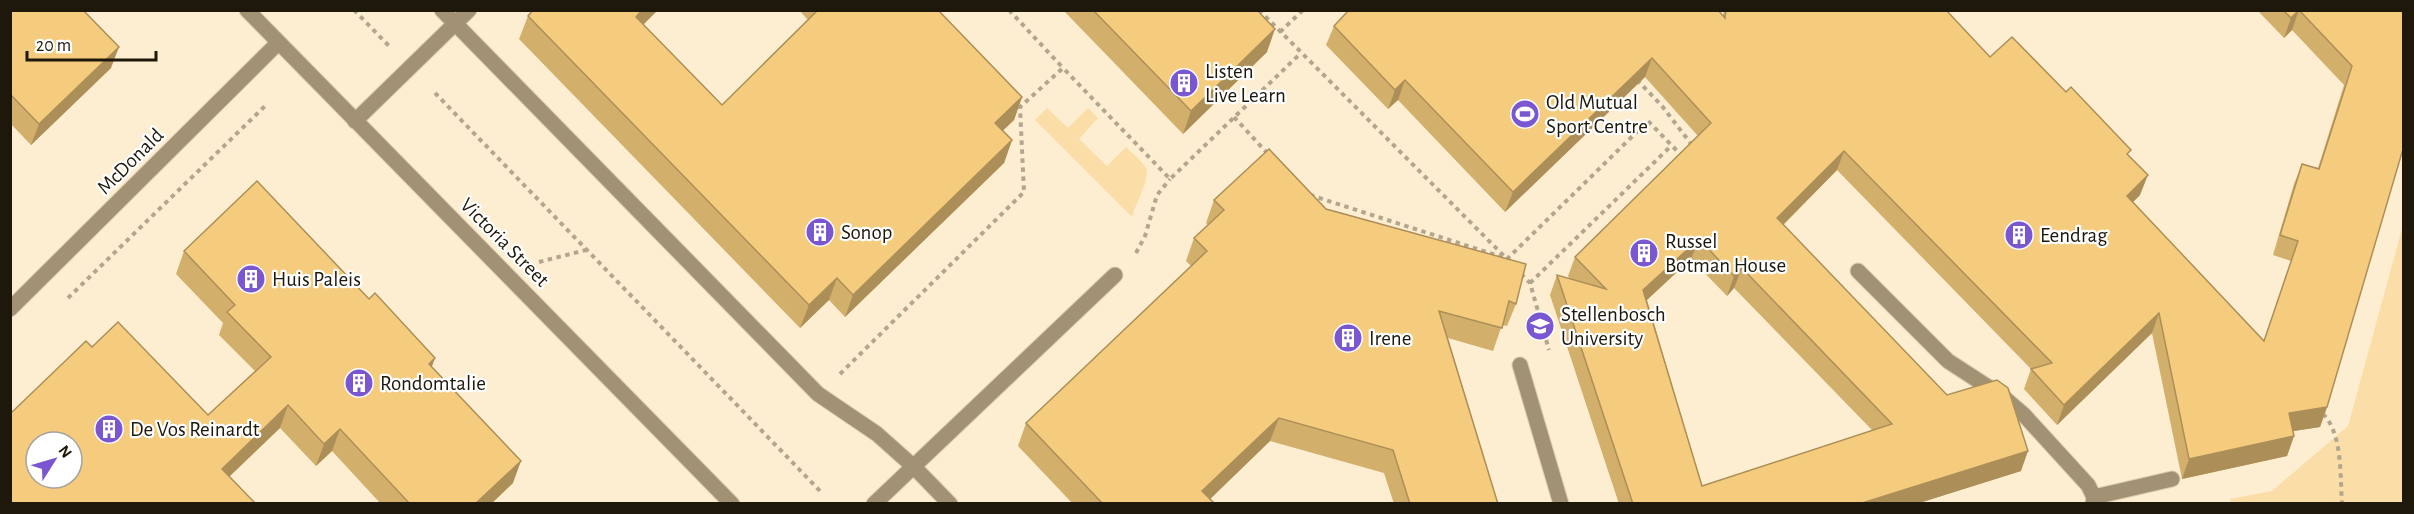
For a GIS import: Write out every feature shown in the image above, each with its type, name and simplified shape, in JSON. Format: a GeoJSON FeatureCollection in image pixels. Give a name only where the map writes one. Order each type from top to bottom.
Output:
{"type":"FeatureCollection","features":[{"type":"Feature","properties":{"kind":"street","name":"Victoria Street"},"geometry":{"type":"LineString","coordinates":[[247,10],[732,504]]}},
{"type":"Feature","properties":{"kind":"street"},"geometry":{"type":"LineString","coordinates":[[442,10],[818,394],[877,434],[950,504]]}},
{"type":"Feature","properties":{"kind":"street"},"geometry":{"type":"LineString","coordinates":[[355,121],[469,10]]}},
{"type":"Feature","properties":{"kind":"street","name":"McDonald"},"geometry":{"type":"LineString","coordinates":[[10,309],[278,43]]}},
{"type":"Feature","properties":{"kind":"street"},"geometry":{"type":"LineString","coordinates":[[1858,271],[1948,361],[2002,396],[2024,415],[2088,485],[2093,500],[2172,478]]}},
{"type":"Feature","properties":{"kind":"street"},"geometry":{"type":"LineString","coordinates":[[874,504],[1115,275]]}},
{"type":"Feature","properties":{"kind":"street"},"geometry":{"type":"LineString","coordinates":[[1520,365],[1560,504]]}},
{"type":"Feature","properties":{"kind":"path"},"geometry":{"type":"LineString","coordinates":[[354,10],[389,46]]}},
{"type":"Feature","properties":{"kind":"path"},"geometry":{"type":"LineString","coordinates":[[1010,10],[1170,179]]}},
{"type":"Feature","properties":{"kind":"path"},"geometry":{"type":"LineString","coordinates":[[1259,10],[1530,283],[1551,356]]}},
{"type":"Feature","properties":{"kind":"path"},"geometry":{"type":"LineString","coordinates":[[1280,32],[1303,10]]}},
{"type":"Feature","properties":{"kind":"path"},"geometry":{"type":"LineString","coordinates":[[1115,275],[1135,256],[1145,236],[1157,195],[1170,179],[1301,52]]}},
{"type":"Feature","properties":{"kind":"path"},"geometry":{"type":"LineString","coordinates":[[838,376],[1024,192],[1020,107],[1063,68]]}},
{"type":"Feature","properties":{"kind":"path"},"geometry":{"type":"LineString","coordinates":[[1507,259],[1648,121],[1683,157],[1693,146],[1662,106],[1632,74]]}},
{"type":"Feature","properties":{"kind":"path"},"geometry":{"type":"LineString","coordinates":[[435,93],[823,494]]}},
{"type":"Feature","properties":{"kind":"path"},"geometry":{"type":"LineString","coordinates":[[68,298],[265,106]]}},
{"type":"Feature","properties":{"kind":"path"},"geometry":{"type":"LineString","coordinates":[[1234,117],[1274,160]]}},
{"type":"Feature","properties":{"kind":"path"},"geometry":{"type":"LineString","coordinates":[[1530,283],[1671,146]]}},
{"type":"Feature","properties":{"kind":"path"},"geometry":{"type":"LineString","coordinates":[[1306,194],[1507,259]]}},
{"type":"Feature","properties":{"kind":"path"},"geometry":{"type":"LineString","coordinates":[[538,263],[586,250]]}},
{"type":"Feature","properties":{"kind":"path"},"geometry":{"type":"LineString","coordinates":[[2323,414],[2330,421],[2337,445],[2343,504]]}},
{"type":"Feature","properties":{"kind":"shaded area"},"geometry":{"type":"Polygon","coordinates":[[[1047,108],[1068,128],[1088,108],[1098,118],[1079,139],[1107,166],[1126,147],[1144,165],[1147,172],[1146,177],[1132,217],[1035,120],[1047,108]]]}},
{"type":"Feature","properties":{"kind":"shaded area"},"geometry":{"type":"Polygon","coordinates":[[[2403,225],[2403,503],[2231,503],[2230,499],[2272,491],[2348,426],[2403,225]]]}},
{"type":"Feature","properties":{"kind":"building"},"geometry":{"type":"Polygon","coordinates":[[[10,10],[83,10],[119,47],[39,124],[10,94],[10,10]]]}},
{"type":"Feature","properties":{"kind":"building","name":"Sonop"},"geometry":{"type":"Polygon","coordinates":[[[533,10],[642,10],[636,17],[722,105],[818,10],[938,10],[1022,97],[995,123],[1012,140],[853,295],[837,278],[809,305],[528,16],[533,10]]]}},
{"type":"Feature","properties":{"kind":"building","name":"Listen Live Learn"},"geometry":{"type":"Polygon","coordinates":[[[1093,10],[1257,10],[1275,29],[1191,111],[1093,10]]]}},
{"type":"Feature","properties":{"kind":"building"},"geometry":{"type":"Polygon","coordinates":[[[1349,10],[1718,10],[1725,18],[1726,10],[1946,10],[1990,57],[2012,37],[2066,92],[2071,87],[2131,150],[2127,154],[2148,175],[2127,196],[2264,341],[2298,241],[2280,235],[2302,164],[2319,169],[2352,66],[2299,10],[2403,10],[2403,149],[2327,407],[2289,413],[2294,436],[2189,459],[2159,313],[2064,405],[2031,369],[2052,363],[1844,151],[1777,218],[1947,395],[1997,380],[2008,388],[2028,451],[1859,504],[1633,504],[1557,275],[1606,289],[1575,257],[1711,123],[1652,58],[1513,192],[1405,80],[1395,90],[1334,26],[1349,10]],[[1699,239],[1643,290],[1702,486],[1892,424],[1742,268],[1734,276],[1699,239]]]}},
{"type":"Feature","properties":{"kind":"building"},"geometry":{"type":"Polygon","coordinates":[[[2283,10],[2299,10],[2291,18],[2283,10]]]}},
{"type":"Feature","properties":{"kind":"building","name":"Irene"},"geometry":{"type":"Polygon","coordinates":[[[1269,149],[1326,209],[1526,264],[1516,304],[1509,301],[1502,328],[1439,311],[1498,504],[1410,504],[1393,450],[1279,418],[1202,491],[1215,504],[1103,504],[1026,423],[1207,251],[1194,238],[1224,210],[1214,200],[1269,149]]]}},
{"type":"Feature","properties":{"kind":"building"},"geometry":{"type":"Polygon","coordinates":[[[257,181],[369,299],[375,293],[435,358],[429,364],[521,461],[475,504],[410,504],[340,429],[324,444],[288,405],[222,469],[256,504],[10,504],[10,414],[86,341],[92,347],[118,322],[208,415],[271,357],[227,312],[235,305],[184,251],[257,181]]]}},
{"type":"Feature","properties":{"kind":"place","name":"Listen Live Learn"},"geometry":{"type":"Point","coordinates":[1184,83]}},
{"type":"Feature","properties":{"kind":"place","name":"Old Mutual Sport Centre"},"geometry":{"type":"Point","coordinates":[1525,114]}},
{"type":"Feature","properties":{"kind":"place","name":"Sonop"},"geometry":{"type":"Point","coordinates":[820,232]}},
{"type":"Feature","properties":{"kind":"place","name":"Eendrag"},"geometry":{"type":"Point","coordinates":[2019,235]}},
{"type":"Feature","properties":{"kind":"place","name":"Russel Botman House"},"geometry":{"type":"Point","coordinates":[1644,253]}},
{"type":"Feature","properties":{"kind":"place","name":"Huis Paleis"},"geometry":{"type":"Point","coordinates":[251,279]}},
{"type":"Feature","properties":{"kind":"place","name":"Stellenbosch University"},"geometry":{"type":"Point","coordinates":[1540,326]}},
{"type":"Feature","properties":{"kind":"place","name":"Irene"},"geometry":{"type":"Point","coordinates":[1348,338]}},
{"type":"Feature","properties":{"kind":"place","name":"Rondomtalie"},"geometry":{"type":"Point","coordinates":[359,383]}},
{"type":"Feature","properties":{"kind":"place","name":"De Vos Reinardt"},"geometry":{"type":"Point","coordinates":[109,429]}}]}
